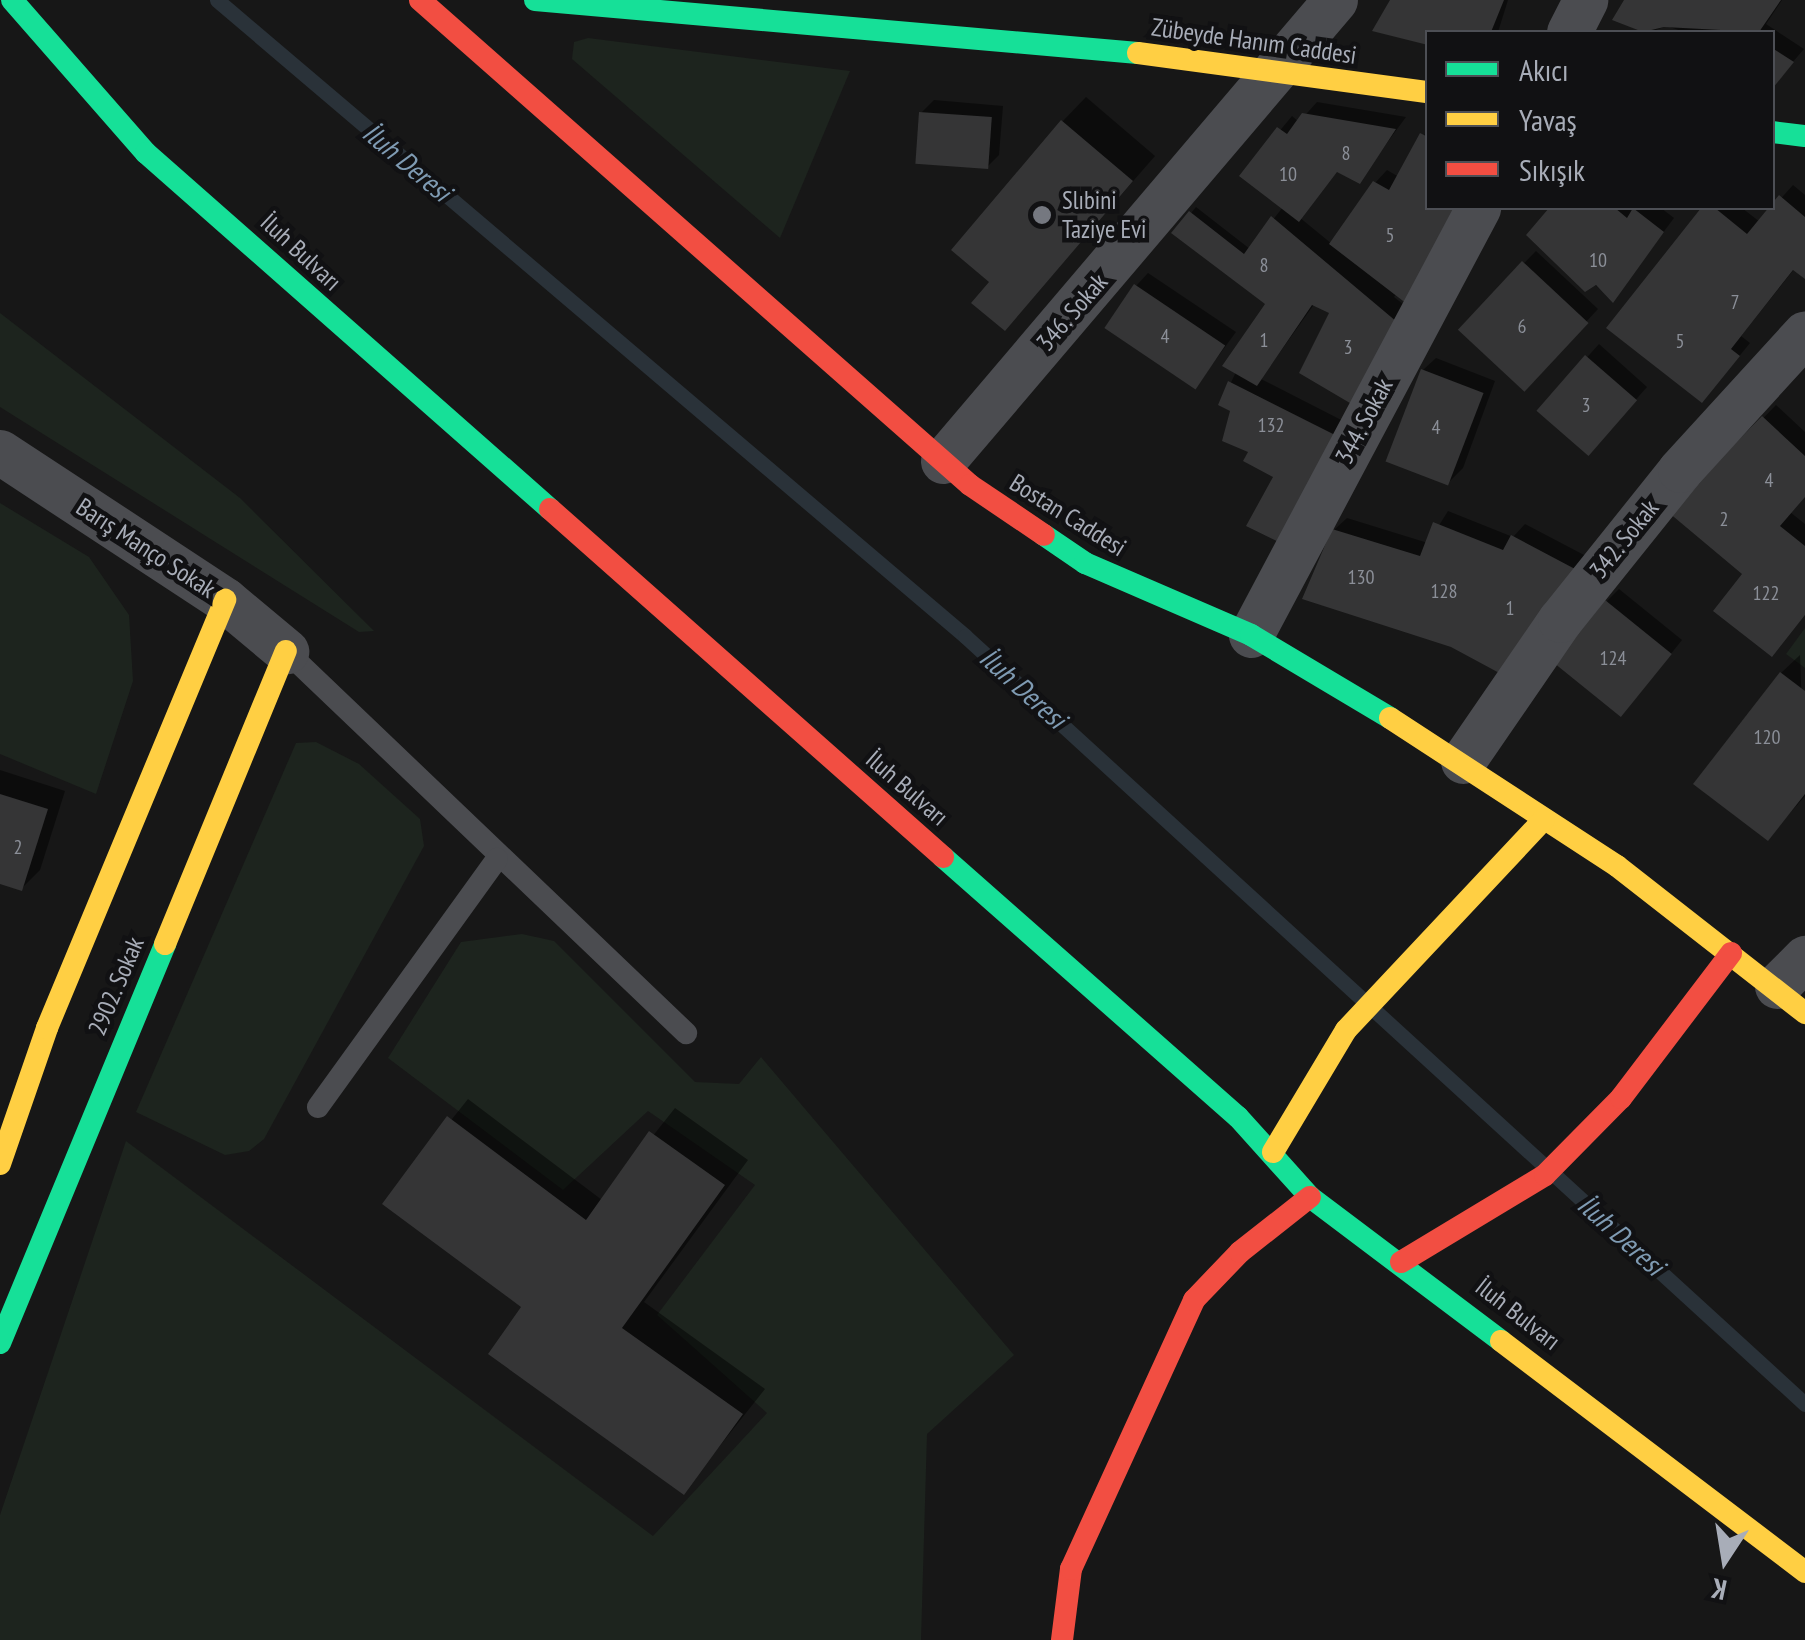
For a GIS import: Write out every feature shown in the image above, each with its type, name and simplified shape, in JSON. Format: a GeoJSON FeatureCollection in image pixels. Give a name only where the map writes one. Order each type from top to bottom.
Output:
{"type":"FeatureCollection","features":[{"type":"Feature","properties":{"kind":"street","name":"İluh Bulvarı"},"geometry":{"type":"LineString","coordinates":[[12,0],[146,153],[1273,1152],[1310,1197],[1401,1262],[1805,1572]]}},
{"type":"Feature","properties":{"kind":"street","name":"Bostan Caddesi"},"geometry":{"type":"LineString","coordinates":[[420,0],[943,461],[1086,563],[1251,635],[1463,761],[1731,953],[1796,986]]}},
{"type":"Feature","properties":{"kind":"street","name":"Zübeyde Hanım Caddesi"},"geometry":{"type":"LineString","coordinates":[[535,0],[878,30],[1280,72],[1425,92]]}},
{"type":"Feature","properties":{"kind":"street","name":"346. Sokak"},"geometry":{"type":"LineString","coordinates":[[943,461],[1280,72],[1335,0]]}},
{"type":"Feature","properties":{"kind":"street"},"geometry":{"type":"LineString","coordinates":[[1570,30],[1585,0]]}},
{"type":"Feature","properties":{"kind":"street"},"geometry":{"type":"LineString","coordinates":[[1775,132],[1805,136]]}},
{"type":"Feature","properties":{"kind":"street","name":"344. Sokak"},"geometry":{"type":"LineString","coordinates":[[1251,635],[1477,210]]}},
{"type":"Feature","properties":{"kind":"street","name":"342. Sokak"},"geometry":{"type":"LineString","coordinates":[[1463,761],[1560,620],[1680,470],[1805,333]]}},
{"type":"Feature","properties":{"kind":"street","name":"Barış Manço Sokak"},"geometry":{"type":"LineString","coordinates":[[0,452],[226,600],[286,651]]}},
{"type":"Feature","properties":{"kind":"street","name":"2902. Sokak"},"geometry":{"type":"LineString","coordinates":[[0,1164],[47,1028],[226,600]]}},
{"type":"Feature","properties":{"kind":"street","name":"2902. Sokak"},"geometry":{"type":"LineString","coordinates":[[0,1343],[286,651]]}},
{"type":"Feature","properties":{"kind":"street"},"geometry":{"type":"LineString","coordinates":[[1273,1152],[1346,1030],[1544,819]]}},
{"type":"Feature","properties":{"kind":"street"},"geometry":{"type":"LineString","coordinates":[[1401,1262],[1545,1175],[1622,1098],[1731,953]]}},
{"type":"Feature","properties":{"kind":"street"},"geometry":{"type":"LineString","coordinates":[[1062,1640],[1071,1569],[1194,1300],[1240,1252],[1310,1197]]}},
{"type":"Feature","properties":{"kind":"lane"},"geometry":{"type":"LineString","coordinates":[[877,0],[878,30]]}},
{"type":"Feature","properties":{"kind":"lane"},"geometry":{"type":"LineString","coordinates":[[286,651],[497,859],[686,1033]]}},
{"type":"Feature","properties":{"kind":"lane"},"geometry":{"type":"LineString","coordinates":[[318,1106],[497,859]]}},
{"type":"Feature","properties":{"kind":"shaded area"},"geometry":{"type":"Polygon","coordinates":[[[588,38],[850,71],[780,238],[572,59],[574,42],[588,38]]]}},
{"type":"Feature","properties":{"kind":"shaded area"},"geometry":{"type":"Polygon","coordinates":[[[0,313],[240,498],[374,631],[359,632],[0,407],[0,313]]]}},
{"type":"Feature","properties":{"kind":"shaded area"},"geometry":{"type":"Polygon","coordinates":[[[0,503],[89,557],[129,615],[133,681],[96,794],[0,754],[0,503]]]}},
{"type":"Feature","properties":{"kind":"shaded area"},"geometry":{"type":"Polygon","coordinates":[[[1805,628],[1805,668],[1786,654],[1805,628]]]}},
{"type":"Feature","properties":{"kind":"shaded area"},"geometry":{"type":"Polygon","coordinates":[[[316,742],[359,764],[420,819],[424,846],[264,1139],[249,1151],[225,1155],[136,1112],[296,743],[316,742]]]}},
{"type":"Feature","properties":{"kind":"shaded area"},"geometry":{"type":"Polygon","coordinates":[[[522,934],[554,941],[695,1082],[739,1084],[761,1057],[1014,1355],[927,1434],[921,1640],[0,1640],[0,1515],[126,1141],[653,1536],[767,1413],[657,1315],[755,1185],[648,1111],[563,1190],[388,1058],[461,942],[522,934]]]}},
{"type":"Feature","properties":{"kind":"building"},"geometry":{"type":"Polygon","coordinates":[[[1390,0],[1504,0],[1492,30],[1425,30],[1425,44],[1372,31],[1390,0]]]}},
{"type":"Feature","properties":{"kind":"building"},"geometry":{"type":"Polygon","coordinates":[[[1624,0],[1781,0],[1760,30],[1638,30],[1612,20],[1624,0]]]}},
{"type":"Feature","properties":{"kind":"building"},"geometry":{"type":"Polygon","coordinates":[[[1775,50],[1794,62],[1775,85],[1775,50]]]}},
{"type":"Feature","properties":{"kind":"building"},"geometry":{"type":"Polygon","coordinates":[[[919,112],[992,117],[988,169],[915,164],[919,112]]]}},
{"type":"Feature","properties":{"kind":"building"},"geometry":{"type":"Polygon","coordinates":[[[1302,113],[1396,129],[1360,184],[1337,172],[1299,222],[1239,176],[1277,127],[1287,134],[1302,113]]]}},
{"type":"Feature","properties":{"kind":"building","name":"Slıbini Taziye Evi"},"geometry":{"type":"Polygon","coordinates":[[[1061,120],[1133,181],[1005,331],[971,303],[989,282],[951,250],[1061,120]]]}},
{"type":"Feature","properties":{"kind":"building"},"geometry":{"type":"Polygon","coordinates":[[[1420,133],[1425,136],[1425,210],[1458,210],[1407,304],[1329,244],[1373,181],[1389,190],[1420,133]]]}},
{"type":"Feature","properties":{"kind":"building"},"geometry":{"type":"Polygon","coordinates":[[[1779,195],[1805,217],[1805,279],[1793,270],[1731,349],[1740,356],[1702,403],[1606,328],[1699,210],[1717,210],[1747,234],[1767,210],[1775,210],[1779,195]]]}},
{"type":"Feature","properties":{"kind":"building"},"geometry":{"type":"Polygon","coordinates":[[[1547,210],[1617,210],[1627,218],[1636,210],[1664,232],[1613,303],[1596,285],[1585,292],[1526,235],[1547,210]]]}},
{"type":"Feature","properties":{"kind":"building"},"geometry":{"type":"Polygon","coordinates":[[[1189,211],[1244,254],[1271,216],[1397,322],[1355,406],[1299,373],[1329,313],[1312,305],[1257,386],[1222,366],[1265,304],[1171,233],[1189,211]]]}},
{"type":"Feature","properties":{"kind":"building"},"geometry":{"type":"Polygon","coordinates":[[[1522,261],[1589,323],[1524,392],[1458,330],[1522,261]]]}},
{"type":"Feature","properties":{"kind":"building"},"geometry":{"type":"Polygon","coordinates":[[[1134,284],[1225,346],[1196,389],[1104,328],[1134,284]]]}},
{"type":"Feature","properties":{"kind":"building"},"geometry":{"type":"Polygon","coordinates":[[[1585,355],[1637,400],[1589,456],[1536,411],[1585,355]]]}},
{"type":"Feature","properties":{"kind":"building"},"geometry":{"type":"Polygon","coordinates":[[[1421,369],[1484,393],[1448,485],[1386,461],[1421,369]]]}},
{"type":"Feature","properties":{"kind":"building"},"geometry":{"type":"Polygon","coordinates":[[[1228,381],[1343,439],[1283,544],[1246,526],[1273,477],[1243,461],[1248,452],[1222,441],[1230,411],[1218,405],[1228,381]]]}},
{"type":"Feature","properties":{"kind":"building"},"geometry":{"type":"Polygon","coordinates":[[[1762,416],[1805,456],[1805,497],[1780,526],[1805,546],[1805,615],[1772,657],[1713,611],[1742,574],[1668,512],[1762,416]]]}},
{"type":"Feature","properties":{"kind":"building"},"geometry":{"type":"Polygon","coordinates":[[[1433,522],[1503,550],[1511,535],[1575,569],[1503,675],[1451,647],[1302,599],[1332,529],[1420,556],[1433,522]]]}},
{"type":"Feature","properties":{"kind":"building"},"geometry":{"type":"Polygon","coordinates":[[[1605,600],[1672,654],[1621,717],[1554,663],[1605,600]]]}},
{"type":"Feature","properties":{"kind":"building"},"geometry":{"type":"Polygon","coordinates":[[[1780,672],[1805,691],[1805,794],[1768,841],[1693,784],[1780,672]]]}},
{"type":"Feature","properties":{"kind":"building"},"geometry":{"type":"Polygon","coordinates":[[[0,794],[48,809],[22,891],[0,884],[0,794]]]}},
{"type":"Feature","properties":{"kind":"building"},"geometry":{"type":"Polygon","coordinates":[[[447,1116],[586,1220],[649,1131],[725,1185],[622,1328],[743,1414],[684,1495],[488,1354],[521,1307],[382,1204],[447,1116]]]}},
{"type":"Feature","properties":{"kind":"waterway","name":"İluh Deresi"},"geometry":{"type":"LineString","coordinates":[[217,0],[965,636],[1805,1404]]}},
{"type":"Feature","properties":{"kind":"traffic: fast"},"geometry":{"type":"LineString","coordinates":[[12,0],[146,153],[550,509]]}},
{"type":"Feature","properties":{"kind":"traffic: fast"},"geometry":{"type":"LineString","coordinates":[[535,0],[1138,53]]}},
{"type":"Feature","properties":{"kind":"traffic: fast"},"geometry":{"type":"LineString","coordinates":[[1775,132],[1805,136]]}},
{"type":"Feature","properties":{"kind":"traffic: fast"},"geometry":{"type":"LineString","coordinates":[[1044,535],[1085,563],[1251,635],[1390,718]]}},
{"type":"Feature","properties":{"kind":"traffic: fast"},"geometry":{"type":"LineString","coordinates":[[943,857],[1238,1117],[1310,1197],[1501,1341]]}},
{"type":"Feature","properties":{"kind":"traffic: fast"},"geometry":{"type":"LineString","coordinates":[[0,1343],[165,944]]}},
{"type":"Feature","properties":{"kind":"traffic: slow"},"geometry":{"type":"LineString","coordinates":[[1138,53],[1425,92]]}},
{"type":"Feature","properties":{"kind":"traffic: slow"},"geometry":{"type":"LineString","coordinates":[[0,1164],[47,1028],[225,600]]}},
{"type":"Feature","properties":{"kind":"traffic: slow"},"geometry":{"type":"LineString","coordinates":[[165,944],[286,651]]}},
{"type":"Feature","properties":{"kind":"traffic: slow"},"geometry":{"type":"LineString","coordinates":[[1390,718],[1617,866],[1805,1013]]}},
{"type":"Feature","properties":{"kind":"traffic: slow"},"geometry":{"type":"LineString","coordinates":[[1273,1152],[1346,1030],[1544,819]]}},
{"type":"Feature","properties":{"kind":"traffic: slow"},"geometry":{"type":"LineString","coordinates":[[1501,1341],[1805,1572]]}},
{"type":"Feature","properties":{"kind":"traffic: jam"},"geometry":{"type":"LineString","coordinates":[[420,0],[970,485],[1044,535]]}},
{"type":"Feature","properties":{"kind":"traffic: jam"},"geometry":{"type":"LineString","coordinates":[[550,509],[943,857]]}},
{"type":"Feature","properties":{"kind":"traffic: jam"},"geometry":{"type":"LineString","coordinates":[[1401,1262],[1545,1175],[1621,1098],[1731,953]]}},
{"type":"Feature","properties":{"kind":"traffic: jam"},"geometry":{"type":"LineString","coordinates":[[1062,1640],[1071,1569],[1194,1300],[1240,1252],[1310,1197]]}},
{"type":"Feature","properties":{"kind":"place","name":"Slıbini Taziye Evi"},"geometry":{"type":"Point","coordinates":[1042,215]}}]}
